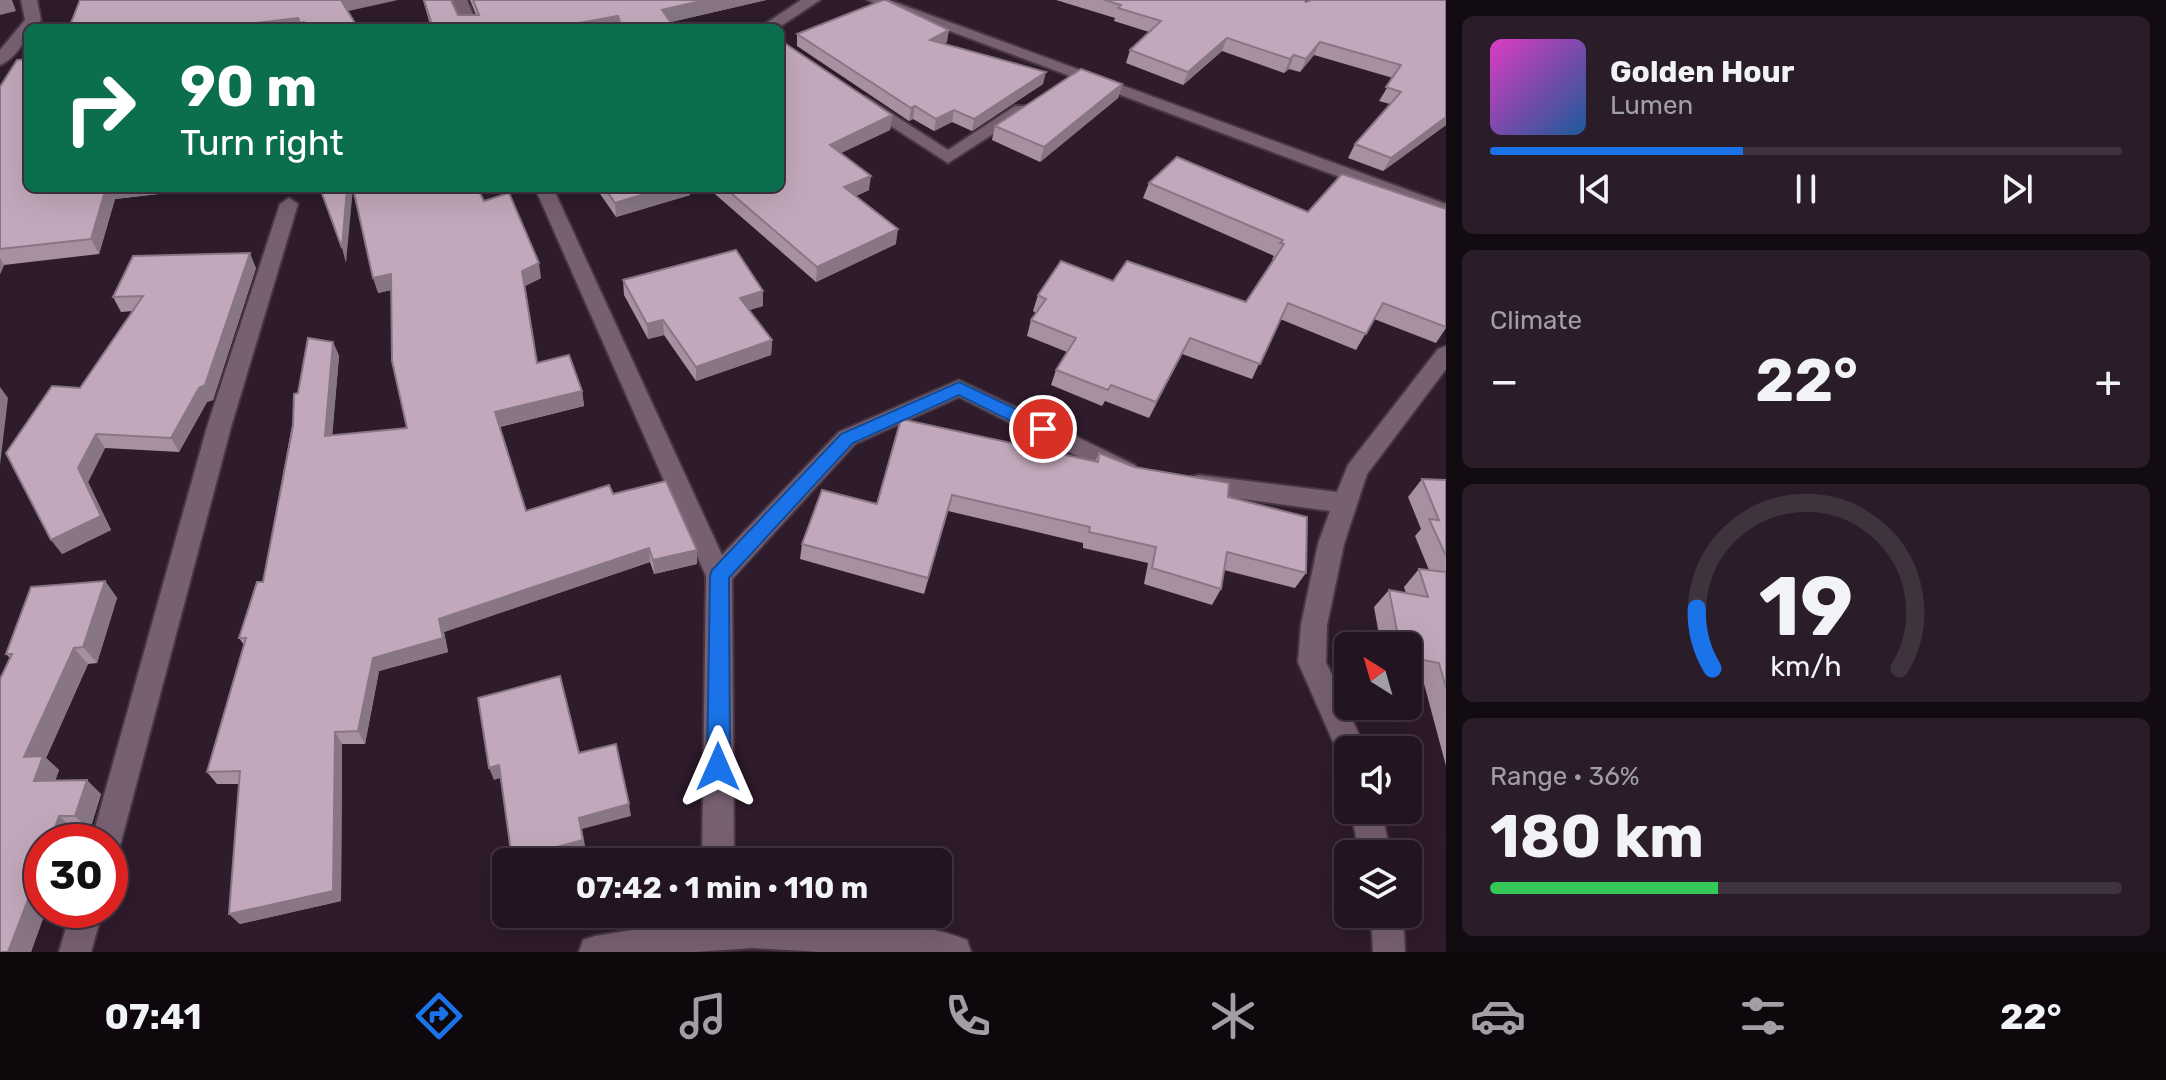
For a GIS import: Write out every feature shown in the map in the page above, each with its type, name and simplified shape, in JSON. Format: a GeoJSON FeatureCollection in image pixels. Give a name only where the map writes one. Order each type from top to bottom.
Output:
{"type":"FeatureCollection","features":[{"type":"Feature","properties":{"kind":"street"},"geometry":{"type":"LineString","coordinates":[[29,0],[33,20],[30,24]]}},
{"type":"Feature","properties":{"kind":"street"},"geometry":{"type":"LineString","coordinates":[[459,0],[469,24]]}},
{"type":"Feature","properties":{"kind":"street"},"geometry":{"type":"LineString","coordinates":[[773,24],[812,0]]}},
{"type":"Feature","properties":{"kind":"street"},"geometry":{"type":"LineString","coordinates":[[875,0],[1446,211]]}},
{"type":"Feature","properties":{"kind":"street"},"geometry":{"type":"LineString","coordinates":[[0,60],[24,31]]}},
{"type":"Feature","properties":{"kind":"street"},"geometry":{"type":"LineString","coordinates":[[845,88],[948,158],[1077,73]]}},
{"type":"Feature","properties":{"kind":"street"},"geometry":{"type":"LineString","coordinates":[[546,192],[719,576],[718,848]]}},
{"type":"Feature","properties":{"kind":"street"},"geometry":{"type":"LineString","coordinates":[[111,824],[219,427],[289,204]]}},
{"type":"Feature","properties":{"kind":"street"},"geometry":{"type":"LineString","coordinates":[[1345,736],[1312,662],[1314,625],[1331,544],[1356,471],[1446,354]]}},
{"type":"Feature","properties":{"kind":"street"},"geometry":{"type":"LineString","coordinates":[[719,576],[847,438],[959,388],[1127,471],[1239,491],[1345,503]]}},
{"type":"Feature","properties":{"kind":"street"},"geometry":{"type":"LineString","coordinates":[[75,952],[82,928]]}},
{"type":"Feature","properties":{"kind":"street"},"geometry":{"type":"LineString","coordinates":[[595,952],[697,928]]}},
{"type":"Feature","properties":{"kind":"street"},"geometry":{"type":"LineString","coordinates":[[771,928],[897,940],[955,952]]}},
{"type":"Feature","properties":{"kind":"street"},"geometry":{"type":"LineString","coordinates":[[1388,928],[1389,952]]}},
{"type":"Feature","properties":{"kind":"building"},"geometry":{"type":"Polygon","coordinates":[[[80,0],[341,0],[356,24],[305,24],[298,18],[247,24],[71,24],[80,0]]]}},
{"type":"Feature","properties":{"kind":"building"},"geometry":{"type":"Polygon","coordinates":[[[424,0],[451,0],[458,15],[479,15],[473,0],[705,0],[662,10],[672,24],[621,24],[618,16],[574,24],[432,24],[424,0]]]}},
{"type":"Feature","properties":{"kind":"building"},"geometry":{"type":"Polygon","coordinates":[[[883,0],[949,30],[930,40],[1046,72],[974,119],[954,110],[936,119],[915,106],[911,108],[797,34],[883,0]]]}},
{"type":"Feature","properties":{"kind":"building"},"geometry":{"type":"Polygon","coordinates":[[[1104,0],[1446,0],[1446,117],[1391,158],[1355,144],[1401,92],[1386,87],[1401,65],[1320,42],[1306,59],[1294,55],[1290,59],[1227,38],[1188,72],[1130,50],[1161,21],[1118,8],[1121,5],[1104,0]]]}},
{"type":"Feature","properties":{"kind":"building"},"geometry":{"type":"Polygon","coordinates":[[[784,43],[892,115],[830,145],[871,176],[844,187],[898,229],[817,267],[730,192],[784,192],[784,43]]]}},
{"type":"Feature","properties":{"kind":"building"},"geometry":{"type":"Polygon","coordinates":[[[24,59],[24,192],[105,192],[91,239],[0,249],[0,87],[17,60],[24,59]]]}},
{"type":"Feature","properties":{"kind":"building"},"geometry":{"type":"Polygon","coordinates":[[[1081,69],[1122,84],[1044,147],[995,126],[1081,69]]]}},
{"type":"Feature","properties":{"kind":"building"},"geometry":{"type":"Polygon","coordinates":[[[1177,157],[1308,212],[1342,174],[1446,209],[1446,327],[1383,303],[1366,334],[1288,303],[1260,364],[1190,338],[1156,402],[1111,385],[1108,390],[1056,370],[1076,338],[1031,320],[1046,299],[1038,295],[1061,261],[1113,281],[1127,261],[1246,302],[1284,244],[1280,243],[1283,240],[1149,183],[1177,157]]]}},
{"type":"Feature","properties":{"kind":"building"},"geometry":{"type":"Polygon","coordinates":[[[321,192],[347,192],[342,248],[321,192]]]}},
{"type":"Feature","properties":{"kind":"building"},"geometry":{"type":"Polygon","coordinates":[[[354,192],[479,192],[484,201],[509,193],[539,263],[522,271],[537,363],[569,355],[582,391],[495,412],[526,511],[609,485],[613,494],[666,481],[697,550],[653,560],[649,548],[439,619],[443,638],[373,658],[358,731],[335,732],[333,891],[229,914],[240,771],[207,772],[246,638],[239,638],[257,582],[263,582],[293,426],[294,394],[298,393],[308,338],[333,342],[325,436],[407,428],[392,361],[391,274],[373,278],[354,192]]]}},
{"type":"Feature","properties":{"kind":"building"},"geometry":{"type":"Polygon","coordinates":[[[608,192],[651,192],[615,203],[608,192]]]}},
{"type":"Feature","properties":{"kind":"building"},"geometry":{"type":"Polygon","coordinates":[[[736,250],[763,291],[740,298],[772,340],[696,367],[663,320],[647,324],[623,280],[736,250]]]}},
{"type":"Feature","properties":{"kind":"building"},"geometry":{"type":"Polygon","coordinates":[[[250,253],[205,385],[199,388],[171,438],[96,434],[78,468],[101,516],[51,540],[6,453],[52,386],[80,388],[143,296],[113,297],[133,256],[250,253]]]}},
{"type":"Feature","properties":{"kind":"building"},"geometry":{"type":"Polygon","coordinates":[[[901,419],[1098,462],[1099,453],[1134,467],[1229,483],[1228,497],[1307,517],[1306,573],[1227,552],[1221,589],[1152,568],[1156,547],[1089,532],[1090,527],[952,495],[928,578],[802,544],[822,490],[877,504],[901,419]]]}},
{"type":"Feature","properties":{"kind":"building"},"geometry":{"type":"Polygon","coordinates":[[[1422,479],[1446,480],[1446,556],[1429,519],[1439,520],[1422,479]]]}},
{"type":"Feature","properties":{"kind":"building"},"geometry":{"type":"Polygon","coordinates":[[[1419,569],[1446,572],[1446,688],[1439,663],[1422,660],[1422,632],[1397,632],[1389,590],[1428,597],[1419,569]]]}},
{"type":"Feature","properties":{"kind":"building"},"geometry":{"type":"Polygon","coordinates":[[[105,581],[83,647],[74,648],[24,757],[43,756],[34,781],[87,780],[75,816],[59,816],[56,824],[24,824],[24,910],[8,952],[0,952],[0,679],[12,654],[6,654],[31,587],[105,581]]]}},
{"type":"Feature","properties":{"kind":"building"},"geometry":{"type":"Polygon","coordinates":[[[560,676],[579,753],[616,744],[629,804],[579,818],[583,840],[553,848],[510,848],[499,765],[489,768],[478,698],[560,676]]]}},
{"type":"Feature","properties":{"kind":"route"},"geometry":{"type":"LineString","coordinates":[[718,767],[719,576],[847,438],[959,388],[1043,429]]}}]}
